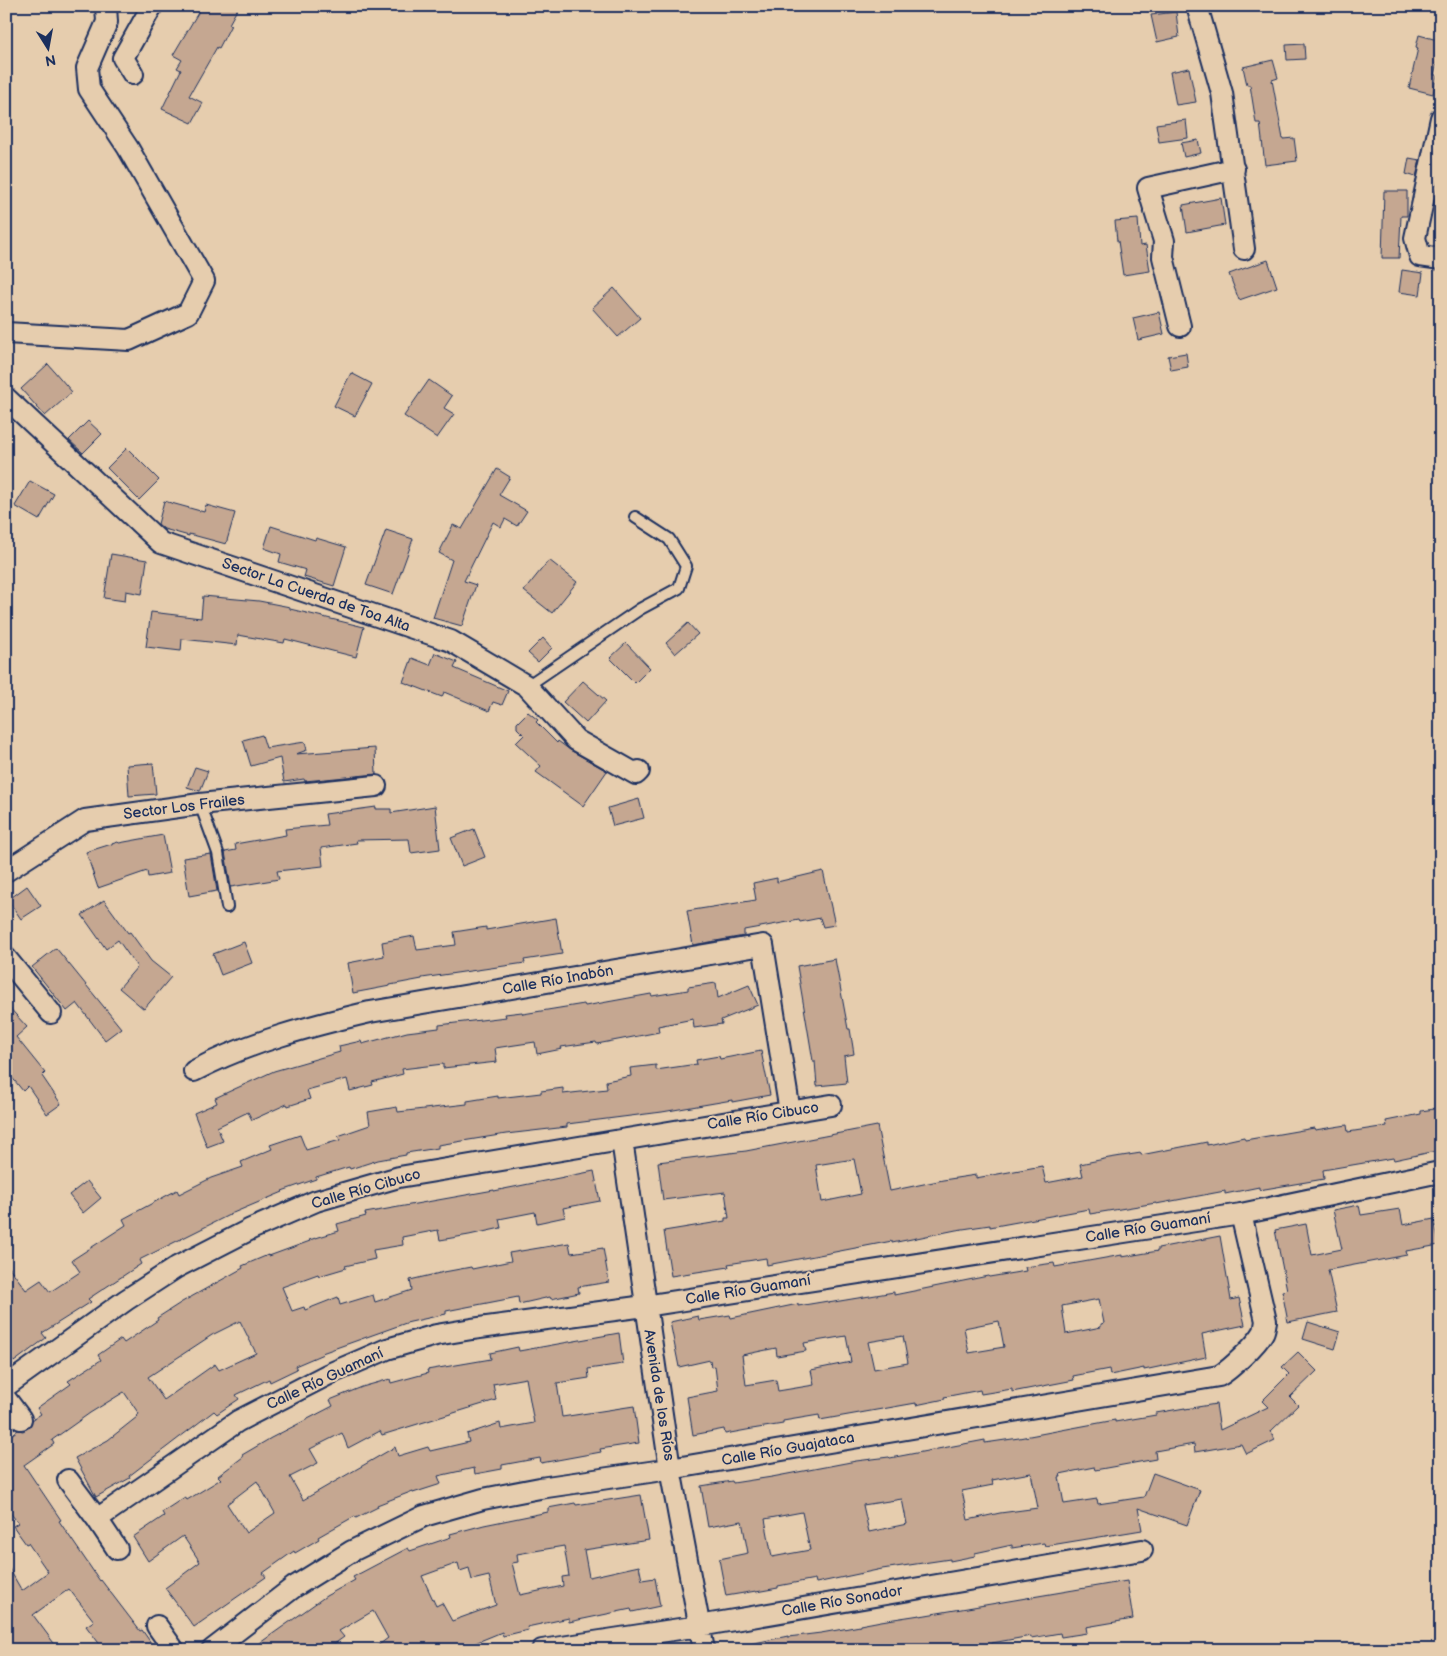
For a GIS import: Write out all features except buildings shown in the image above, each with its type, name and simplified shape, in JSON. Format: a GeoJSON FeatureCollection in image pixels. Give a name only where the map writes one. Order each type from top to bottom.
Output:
{"type":"FeatureCollection","features":[{"type":"Feature","properties":{"kind":"street"},"geometry":{"type":"LineString","coordinates":[[6,333],[129,340],[188,313],[204,281],[128,148],[89,89],[86,68],[107,22],[106,6]]}},
{"type":"Feature","properties":{"kind":"street"},"geometry":{"type":"LineString","coordinates":[[133,74],[123,58],[152,6]]}},
{"type":"Feature","properties":{"kind":"street"},"geometry":{"type":"LineString","coordinates":[[1197,6],[1222,94],[1244,249]]}},
{"type":"Feature","properties":{"kind":"street"},"geometry":{"type":"LineString","coordinates":[[1441,118],[1415,238],[1420,256],[1441,258]]}},
{"type":"Feature","properties":{"kind":"street"},"geometry":{"type":"LineString","coordinates":[[1180,326],[1163,256],[1164,241],[1148,188],[1234,169]]}},
{"type":"Feature","properties":{"kind":"street","name":"Sector La Cuerda de Toa Alta"},"geometry":{"type":"LineString","coordinates":[[6,398],[161,543],[451,641],[527,686],[576,740],[636,774],[639,771]]}},
{"type":"Feature","properties":{"kind":"street","name":"Sector Los Frailes"},"geometry":{"type":"LineString","coordinates":[[6,871],[84,820],[200,804],[376,786]]}},
{"type":"Feature","properties":{"kind":"street","name":"Calle Río Inabón"},"geometry":{"type":"LineString","coordinates":[[194,1071],[224,1055],[326,1023],[370,1012],[762,945],[790,1112]]}},
{"type":"Feature","properties":{"kind":"street"},"geometry":{"type":"LineString","coordinates":[[6,958],[51,1013]]}},
{"type":"Feature","properties":{"kind":"street","name":"Calle Río Cibuco"},"geometry":{"type":"LineString","coordinates":[[6,1386],[126,1300],[177,1267],[251,1228],[316,1201],[399,1177],[831,1105]]}},
{"type":"Feature","properties":{"kind":"street","name":"Avenida de los Ríos"},"geometry":{"type":"LineString","coordinates":[[622,1140],[670,1469],[704,1650]]}},
{"type":"Feature","properties":{"kind":"street","name":"Calle Río Guamaní"},"geometry":{"type":"LineString","coordinates":[[97,1519],[238,1421],[329,1374],[387,1349],[436,1335],[645,1306],[1241,1214],[1435,1173],[1441,1175]]}},
{"type":"Feature","properties":{"kind":"street","name":"Calle Río Guajataca"},"geometry":{"type":"LineString","coordinates":[[212,1650],[302,1582],[352,1551],[424,1516],[483,1499],[1218,1376],[1227,1371],[1257,1341],[1264,1332],[1266,1321],[1241,1214]]}},
{"type":"Feature","properties":{"kind":"street"},"geometry":{"type":"LineString","coordinates":[[6,1399],[21,1419]]}},
{"type":"Feature","properties":{"kind":"street"},"geometry":{"type":"LineString","coordinates":[[68,1480],[117,1549]]}},
{"type":"Feature","properties":{"kind":"street","name":"Calle Río Sonador"},"geometry":{"type":"LineString","coordinates":[[542,1650],[699,1626],[1142,1550]]}},
{"type":"Feature","properties":{"kind":"street"},"geometry":{"type":"LineString","coordinates":[[157,1626],[174,1650]]}},
{"type":"Feature","properties":{"kind":"lane"},"geometry":{"type":"LineString","coordinates":[[527,686],[640,609],[679,588],[686,566],[682,559],[669,539],[635,517]]}},
{"type":"Feature","properties":{"kind":"lane"},"geometry":{"type":"LineString","coordinates":[[200,804],[218,853],[227,906]]}}]}
